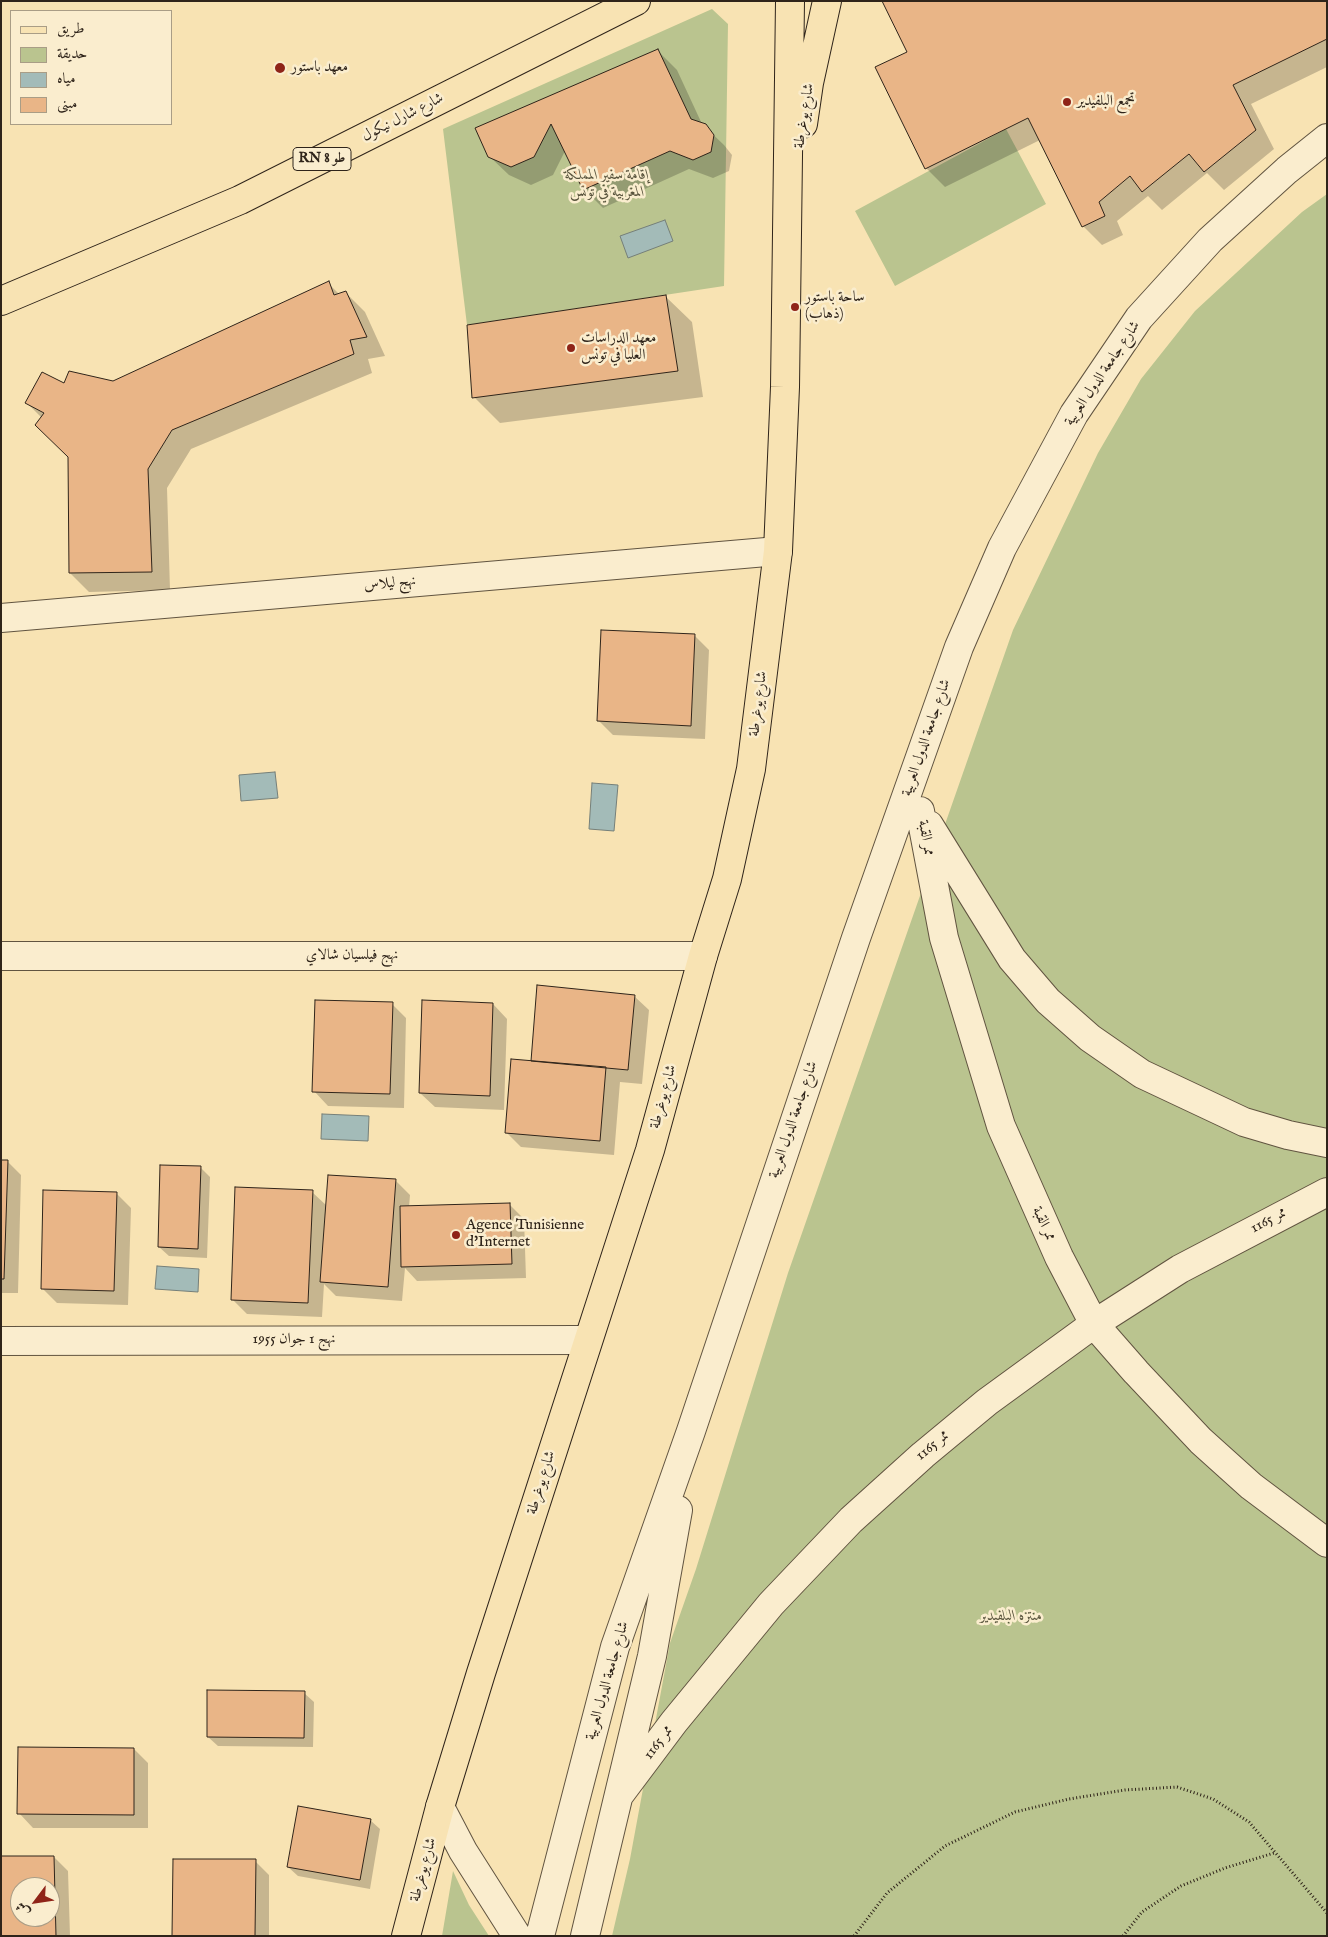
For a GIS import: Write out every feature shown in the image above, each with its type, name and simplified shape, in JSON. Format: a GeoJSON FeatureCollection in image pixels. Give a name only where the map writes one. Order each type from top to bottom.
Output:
{"type":"FeatureCollection","features":[{"type":"Feature","properties":{"kind":"main road","name":"شارع شارل نيكول"},"geometry":{"type":"LineString","coordinates":[[1,301],[240,200],[636,1]]}},
{"type":"Feature","properties":{"kind":"main road","name":"شارع يوغرطة"},"geometry":{"type":"LineString","coordinates":[[406,1936],[440,1807],[587,1340],[650,1150],[703,956],[727,879],[751,769],[778,551],[785,387],[790,1]]}},
{"type":"Feature","properties":{"kind":"main road","name":"شارع يوغرطة"},"geometry":{"type":"LineString","coordinates":[[788,232],[809,83],[826,1]]}},
{"type":"Feature","properties":{"kind":"street","name":"شارع جامعة الدول العربية"},"geometry":{"type":"LineString","coordinates":[[540,1936],[615,1647],[691,1431],[856,938],[959,646],[1002,548],[1074,414],[1140,318],[1210,240],[1287,170],[1327,138]]}},
{"type":"Feature","properties":{"kind":"street","name":"نهج ليلاس"},"geometry":{"type":"LineString","coordinates":[[1,618],[778,551]]}},
{"type":"Feature","properties":{"kind":"street","name":"ممر القبة"},"geometry":{"type":"LineString","coordinates":[[913,777],[944,938],[1001,1126],[1059,1257],[1094,1324],[1201,1441],[1251,1486],[1327,1543]]}},
{"type":"Feature","properties":{"kind":"street","name":"ممر القبة"},"geometry":{"type":"LineString","coordinates":[[920,811],[1012,959],[1048,1001],[1090,1038],[1142,1074],[1244,1122],[1288,1135],[1327,1143]]}},
{"type":"Feature","properties":{"kind":"street","name":"نهج فيلسيان شالاي"},"geometry":{"type":"LineString","coordinates":[[1,956],[703,956]]}},
{"type":"Feature","properties":{"kind":"street","name":"ممر 1165"},"geometry":{"type":"LineString","coordinates":[[620,1794],[674,1722],[771,1604],[851,1520],[891,1483],[986,1402],[1094,1324],[1180,1269],[1327,1192]]}},
{"type":"Feature","properties":{"kind":"street","name":"نهج 1 جوان 1955"},"geometry":{"type":"LineString","coordinates":[[1,1341],[587,1340]]}},
{"type":"Feature","properties":{"kind":"street","name":"شارع جامعة الدول العربية"},"geometry":{"type":"LineString","coordinates":[[585,1936],[652,1656],[691,1431]]}},
{"type":"Feature","properties":{"kind":"street"},"geometry":{"type":"LineString","coordinates":[[440,1807],[468,1859],[517,1936]]}},
{"type":"Feature","properties":{"kind":"path"},"geometry":{"type":"LineString","coordinates":[[854,1936],[887,1893],[945,1846],[1015,1812],[1069,1799],[1125,1790],[1177,1787],[1213,1799],[1249,1822],[1327,1913]]}},
{"type":"Feature","properties":{"kind":"path"},"geometry":{"type":"LineString","coordinates":[[1123,1936],[1142,1912],[1181,1886],[1225,1868],[1274,1853]]}},
{"type":"Feature","properties":{"kind":"green space","name":"إقامة سفير المملكة المغربية في تونس"},"geometry":{"type":"Polygon","coordinates":[[[712,9],[728,24],[724,286],[467,325],[443,129],[712,9]]]}},
{"type":"Feature","properties":{"kind":"green space"},"geometry":{"type":"Polygon","coordinates":[[[1006,129],[1046,204],[895,286],[855,211],[1006,129]]]}},
{"type":"Feature","properties":{"kind":"green space","name":"منتزه البلفيدير"},"geometry":{"type":"Polygon","coordinates":[[[1327,194],[1327,1936],[612,1936],[630,1859],[670,1643],[696,1569],[788,1273],[1013,630],[1098,453],[1141,379],[1195,311],[1302,212],[1327,194]]]}},
{"type":"Feature","properties":{"kind":"green space"},"geometry":{"type":"Polygon","coordinates":[[[453,1871],[469,1905],[489,1936],[442,1936],[453,1871]]]}},
{"type":"Feature","properties":{"kind":"water"},"geometry":{"type":"Polygon","coordinates":[[[665,220],[673,241],[628,258],[620,236],[665,220]]]}},
{"type":"Feature","properties":{"kind":"water"},"geometry":{"type":"Polygon","coordinates":[[[275,772],[278,798],[241,801],[239,775],[275,772]]]}},
{"type":"Feature","properties":{"kind":"water"},"geometry":{"type":"Polygon","coordinates":[[[592,783],[618,785],[614,831],[589,829],[592,783]]]}},
{"type":"Feature","properties":{"kind":"water"},"geometry":{"type":"Polygon","coordinates":[[[322,1114],[369,1116],[368,1141],[321,1139],[322,1114]]]}},
{"type":"Feature","properties":{"kind":"water"},"geometry":{"type":"Polygon","coordinates":[[[157,1266],[199,1269],[198,1292],[155,1289],[157,1266]]]}},
{"type":"Feature","properties":{"kind":"building","name":"تجمع البلفيدير"},"geometry":{"type":"Polygon","coordinates":[[[882,1],[1327,1],[1327,39],[1233,85],[1256,130],[1204,172],[1189,154],[1142,192],[1130,176],[1099,202],[1105,216],[1082,227],[1028,118],[925,169],[875,67],[907,52],[882,1]]]}},
{"type":"Feature","properties":{"kind":"building"},"geometry":{"type":"Polygon","coordinates":[[[658,49],[691,119],[706,124],[714,135],[711,152],[693,160],[670,151],[583,190],[551,124],[534,157],[511,167],[488,157],[475,128],[658,49]]]}},
{"type":"Feature","properties":{"kind":"building"},"geometry":{"type":"Polygon","coordinates":[[[329,281],[334,295],[346,291],[367,337],[350,340],[354,354],[172,430],[148,469],[152,572],[69,573],[68,457],[35,425],[44,413],[25,403],[42,372],[64,383],[69,371],[113,381],[329,281]]]}},
{"type":"Feature","properties":{"kind":"building","name":"معهد الدراسات العليا في تونس"},"geometry":{"type":"Polygon","coordinates":[[[666,295],[678,371],[472,398],[467,325],[666,295]]]}},
{"type":"Feature","properties":{"kind":"building"},"geometry":{"type":"Polygon","coordinates":[[[601,630],[695,634],[691,726],[597,721],[601,630]]]}},
{"type":"Feature","properties":{"kind":"building"},"geometry":{"type":"Polygon","coordinates":[[[537,985],[635,995],[628,1070],[531,1061],[537,985]]]}},
{"type":"Feature","properties":{"kind":"building"},"geometry":{"type":"Polygon","coordinates":[[[315,1000],[393,1002],[390,1094],[312,1092],[315,1000]]]}},
{"type":"Feature","properties":{"kind":"building"},"geometry":{"type":"Polygon","coordinates":[[[422,1000],[493,1003],[490,1096],[419,1093],[422,1000]]]}},
{"type":"Feature","properties":{"kind":"building"},"geometry":{"type":"Polygon","coordinates":[[[511,1059],[606,1067],[600,1141],[505,1133],[511,1059]]]}},
{"type":"Feature","properties":{"kind":"building"},"geometry":{"type":"Polygon","coordinates":[[[1,1160],[8,1160],[4,1279],[1,1279],[1,1160]]]}},
{"type":"Feature","properties":{"kind":"building"},"geometry":{"type":"Polygon","coordinates":[[[160,1165],[201,1166],[198,1249],[158,1247],[160,1165]]]}},
{"type":"Feature","properties":{"kind":"building"},"geometry":{"type":"Polygon","coordinates":[[[328,1175],[396,1179],[388,1287],[320,1282],[328,1175]]]}},
{"type":"Feature","properties":{"kind":"building"},"geometry":{"type":"Polygon","coordinates":[[[235,1187],[313,1190],[308,1303],[231,1300],[235,1187]]]}},
{"type":"Feature","properties":{"kind":"building"},"geometry":{"type":"Polygon","coordinates":[[[43,1190],[117,1192],[114,1291],[41,1289],[43,1190]]]}},
{"type":"Feature","properties":{"kind":"building","name":"Agence Tunisienne d'Internet"},"geometry":{"type":"Polygon","coordinates":[[[510,1203],[512,1264],[401,1267],[400,1206],[510,1203]]]}},
{"type":"Feature","properties":{"kind":"building"},"geometry":{"type":"Polygon","coordinates":[[[207,1690],[305,1691],[304,1738],[207,1737],[207,1690]]]}},
{"type":"Feature","properties":{"kind":"building"},"geometry":{"type":"Polygon","coordinates":[[[18,1747],[134,1748],[134,1815],[17,1814],[18,1747]]]}},
{"type":"Feature","properties":{"kind":"building"},"geometry":{"type":"Polygon","coordinates":[[[298,1806],[371,1819],[360,1880],[287,1867],[298,1806]]]}},
{"type":"Feature","properties":{"kind":"building"},"geometry":{"type":"Polygon","coordinates":[[[1,1856],[54,1856],[55,1877],[10,1877],[10,1927],[56,1927],[56,1936],[1,1936],[1,1856]]]}},
{"type":"Feature","properties":{"kind":"building"},"geometry":{"type":"Polygon","coordinates":[[[173,1859],[256,1859],[255,1936],[172,1936],[173,1859]]]}},
{"type":"Feature","properties":{"kind":"place","name":"معهد باستور"},"geometry":{"type":"Point","coordinates":[280,68]}},
{"type":"Feature","properties":{"kind":"place","name":"تجمع البلفيدير"},"geometry":{"type":"Point","coordinates":[1067,102]}},
{"type":"Feature","properties":{"kind":"place","name":"ساحة باستور (ذهاب)"},"geometry":{"type":"Point","coordinates":[795,307]}},
{"type":"Feature","properties":{"kind":"place","name":"معهد الدراسات العليا في تونس"},"geometry":{"type":"Point","coordinates":[571,348]}},
{"type":"Feature","properties":{"kind":"place","name":"Agence Tunisienne d'Internet"},"geometry":{"type":"Point","coordinates":[456,1235]}}]}
